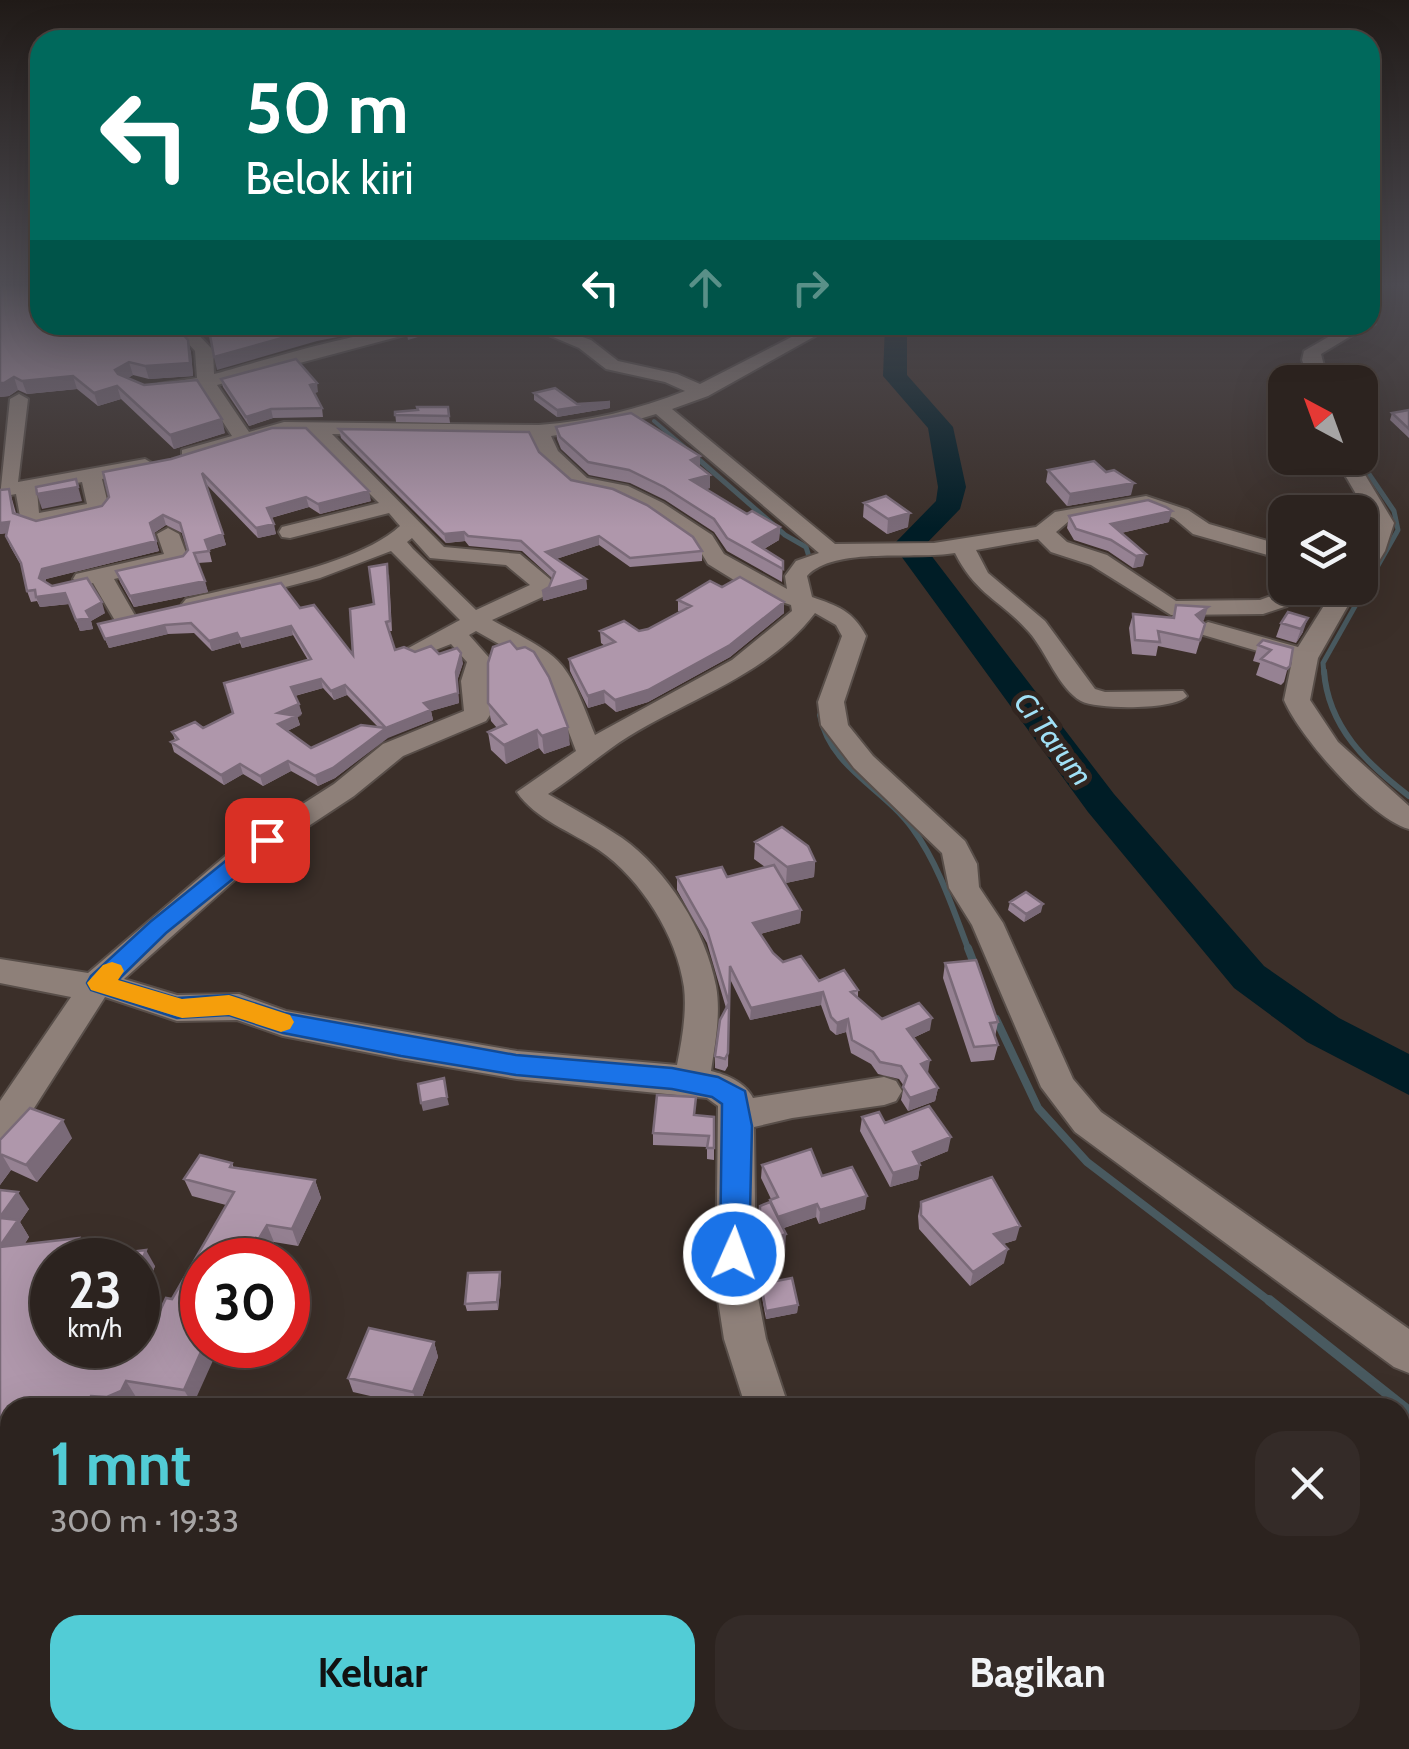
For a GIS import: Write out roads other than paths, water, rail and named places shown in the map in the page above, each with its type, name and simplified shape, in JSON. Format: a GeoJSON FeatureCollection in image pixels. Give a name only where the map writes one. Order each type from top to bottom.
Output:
{"type":"FeatureCollection","features":[{"type":"Feature","properties":{"kind":"street"},"geometry":{"type":"LineString","coordinates":[[205,365],[206,382],[242,436]]}},
{"type":"Feature","properties":{"kind":"street"},"geometry":{"type":"LineString","coordinates":[[142,388],[206,382],[266,365]]}},
{"type":"Feature","properties":{"kind":"street"},"geometry":{"type":"LineString","coordinates":[[612,365],[666,377],[702,392]]}},
{"type":"Feature","properties":{"kind":"street"},"geometry":{"type":"LineString","coordinates":[[11,489],[166,461],[272,428],[580,428],[660,408],[702,392],[753,365]]}},
{"type":"Feature","properties":{"kind":"street"},"geometry":{"type":"LineString","coordinates":[[18,399],[11,489],[29,517],[40,521],[98,508],[90,477]]}},
{"type":"Feature","properties":{"kind":"street"},"geometry":{"type":"LineString","coordinates":[[660,408],[822,546],[830,558]]}},
{"type":"Feature","properties":{"kind":"street"},"geometry":{"type":"LineString","coordinates":[[0,1130],[98,984],[158,928],[248,853],[344,790],[393,750],[477,715],[474,681],[481,664],[465,627],[414,566],[393,506],[316,429]]}},
{"type":"Feature","properties":{"kind":"street"},"geometry":{"type":"LineString","coordinates":[[539,431],[550,454],[581,483],[625,491],[706,542],[716,558],[763,588],[841,616],[854,636],[832,698],[833,724],[866,764],[955,848],[962,864],[964,888],[987,923],[1059,1087],[1088,1122],[1409,1353]]}},
{"type":"Feature","properties":{"kind":"street"},"geometry":{"type":"LineString","coordinates":[[1353,475],[1371,495]]}},
{"type":"Feature","properties":{"kind":"street"},"geometry":{"type":"LineString","coordinates":[[1378,501],[1396,517],[1389,537],[1378,551]]}},
{"type":"Feature","properties":{"kind":"street"},"geometry":{"type":"LineString","coordinates":[[808,603],[796,576],[830,558],[934,550],[1042,532],[1062,516],[1146,502],[1181,514],[1198,528],[1268,549]]}},
{"type":"Feature","properties":{"kind":"street"},"geometry":{"type":"LineString","coordinates":[[290,532],[393,506]]}},
{"type":"Feature","properties":{"kind":"street"},"geometry":{"type":"LineString","coordinates":[[1042,532],[1062,548],[1100,560],[1170,608],[1268,605]]}},
{"type":"Feature","properties":{"kind":"street"},"geometry":{"type":"LineString","coordinates":[[168,534],[177,558],[183,607],[352,560],[404,535]]}},
{"type":"Feature","properties":{"kind":"street"},"geometry":{"type":"LineString","coordinates":[[404,535],[440,554],[512,559],[540,580],[542,586],[415,652]]}},
{"type":"Feature","properties":{"kind":"street"},"geometry":{"type":"LineString","coordinates":[[961,544],[979,578],[1037,626],[1086,694],[1102,700],[1174,696]]}},
{"type":"Feature","properties":{"kind":"street"},"geometry":{"type":"LineString","coordinates":[[57,586],[177,558]]}},
{"type":"Feature","properties":{"kind":"street"},"geometry":{"type":"LineString","coordinates":[[100,575],[124,620]]}},
{"type":"Feature","properties":{"kind":"street"},"geometry":{"type":"LineString","coordinates":[[692,1080],[700,1030],[700,987],[689,950],[662,898],[638,867],[612,845],[531,794],[535,787],[580,762],[589,751],[751,657],[798,621],[808,603]]}},
{"type":"Feature","properties":{"kind":"street"},"geometry":{"type":"LineString","coordinates":[[1335,605],[1321,624],[1296,692],[1302,711],[1364,783],[1409,820]]}},
{"type":"Feature","properties":{"kind":"street"},"geometry":{"type":"LineString","coordinates":[[465,627],[546,660],[575,712],[589,751]]}},
{"type":"Feature","properties":{"kind":"street"},"geometry":{"type":"LineString","coordinates":[[1208,629],[1308,658]]}},
{"type":"Feature","properties":{"kind":"street"},"geometry":{"type":"LineString","coordinates":[[0,971],[38,975],[60,983],[98,984],[177,1008],[229,1005],[283,1023],[516,1065],[692,1080],[728,1092],[736,1100],[738,1118],[736,1287],[745,1339],[765,1398]]}},
{"type":"Feature","properties":{"kind":"street"},"geometry":{"type":"LineString","coordinates":[[738,1118],[785,1101],[847,1099],[884,1091]]}},
{"type":"Feature","properties":{"kind":"waterway","name":"Ci Tarum"},"geometry":{"type":"LineString","coordinates":[[895,365],[895,376],[940,427],[952,487],[950,503],[908,545],[1101,803],[1249,977],[1323,1030],[1409,1076]]}},
{"type":"Feature","properties":{"kind":"waterway"},"geometry":{"type":"LineString","coordinates":[[654,421],[688,450]]}},
{"type":"Feature","properties":{"kind":"waterway"},"geometry":{"type":"LineString","coordinates":[[697,458],[785,535],[806,547],[811,563]]}},
{"type":"Feature","properties":{"kind":"waterway"},"geometry":{"type":"LineString","coordinates":[[1324,674],[1323,663],[1398,530],[1394,511],[1370,475]]}},
{"type":"Feature","properties":{"kind":"waterway"},"geometry":{"type":"LineString","coordinates":[[1324,671],[1333,710],[1352,743],[1409,796]]}},
{"type":"Feature","properties":{"kind":"waterway"},"geometry":{"type":"LineString","coordinates":[[820,715],[826,733],[846,764],[901,815],[922,843],[945,888],[969,951]]}},
{"type":"Feature","properties":{"kind":"waterway"},"geometry":{"type":"LineString","coordinates":[[968,948],[975,966]]}},
{"type":"Feature","properties":{"kind":"waterway"},"geometry":{"type":"LineString","coordinates":[[996,1019],[1038,1108],[1087,1162],[1272,1303]]}},
{"type":"Feature","properties":{"kind":"waterway"},"geometry":{"type":"LineString","coordinates":[[1269,1300],[1393,1398]]}}]}
